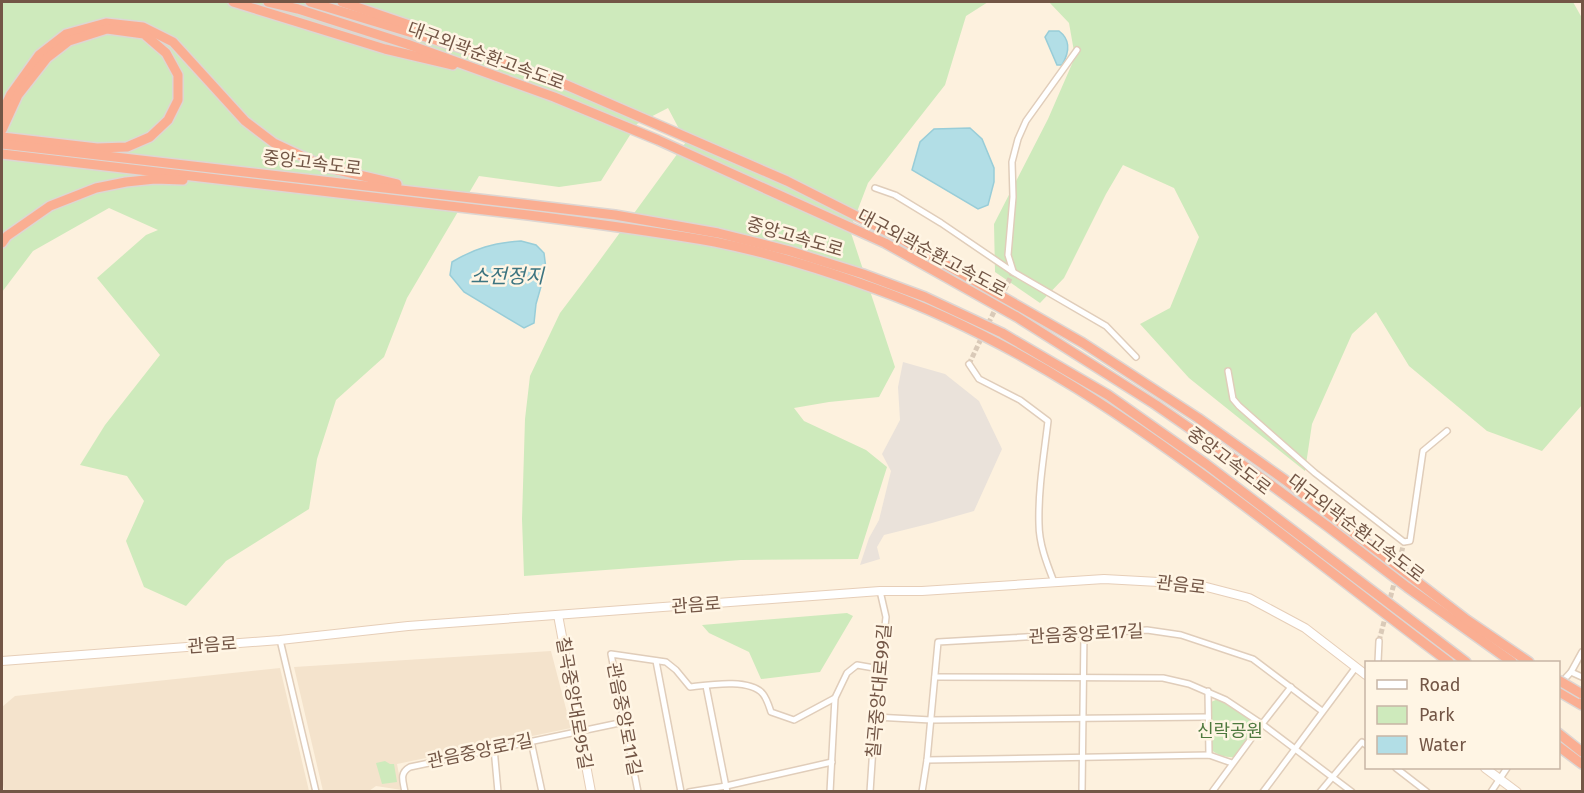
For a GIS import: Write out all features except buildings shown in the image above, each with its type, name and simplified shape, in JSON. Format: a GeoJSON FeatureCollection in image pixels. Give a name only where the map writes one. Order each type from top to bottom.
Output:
{"type":"FeatureCollection","features":[{"type":"Feature","properties":{"kind":"highway"},"geometry":{"type":"LineString","coordinates":[[233,2],[385,49],[498,77]]}},
{"type":"Feature","properties":{"kind":"highway","name":"대구외곽순환고속도로"},"geometry":{"type":"LineString","coordinates":[[268,2],[408,44],[554,97],[648,136],[885,243],[1017,317],[1156,405],[1327,526],[1509,661]]}},
{"type":"Feature","properties":{"kind":"highway","name":"대구외곽순환고속도로"},"geometry":{"type":"LineString","coordinates":[[310,2],[407,30],[564,84],[787,181],[898,237],[1083,343],[1222,434],[1467,620],[1527,661]]}},
{"type":"Feature","properties":{"kind":"highway"},"geometry":{"type":"LineString","coordinates":[[342,2],[482,50],[526,70]]}},
{"type":"Feature","properties":{"kind":"highway"},"geometry":{"type":"LineString","coordinates":[[2,113],[11,94],[39,55],[66,34],[106,23],[143,27],[173,42],[245,121],[274,143],[325,167],[431,193]]}},
{"type":"Feature","properties":{"kind":"highway"},"geometry":{"type":"LineString","coordinates":[[2,130],[18,96],[46,58],[69,41],[107,29],[144,34],[165,52],[178,75],[178,100],[168,120],[150,137],[127,147],[97,148],[26,143],[2,137]]}},
{"type":"Feature","properties":{"kind":"highway","name":"중앙고속도로"},"geometry":{"type":"LineString","coordinates":[[2,144],[26,143],[615,216],[718,233],[790,251],[863,274],[925,297],[1002,333],[1108,395],[1206,464],[1463,661]]}},
{"type":"Feature","properties":{"kind":"highway","name":"중앙고속도로"},"geometry":{"type":"LineString","coordinates":[[2,154],[528,215],[716,243],[797,263],[877,289],[994,340],[1102,404],[1199,471],[1446,661]]}},
{"type":"Feature","properties":{"kind":"highway"},"geometry":{"type":"LineString","coordinates":[[2,243],[8,236],[50,206],[96,188],[155,179],[245,182]]}},
{"type":"Feature","properties":{"kind":"highway"},"geometry":{"type":"LineString","coordinates":[[1560,681],[1582,694]]}},
{"type":"Feature","properties":{"kind":"highway"},"geometry":{"type":"LineString","coordinates":[[1560,692],[1582,705]]}},
{"type":"Feature","properties":{"kind":"highway"},"geometry":{"type":"LineString","coordinates":[[1560,735],[1582,752]]}},
{"type":"Feature","properties":{"kind":"highway"},"geometry":{"type":"LineString","coordinates":[[1560,748],[1582,764]]}},
{"type":"Feature","properties":{"kind":"main road","name":"관음로"},"geometry":{"type":"LineString","coordinates":[[2,661],[280,640],[408,626],[880,591],[921,591],[1104,579],[1195,584],[1249,598],[1305,628],[1365,674]]}},
{"type":"Feature","properties":{"kind":"main road","name":"칠곡중앙대로95길"},"geometry":{"type":"LineString","coordinates":[[558,615],[591,792]]}},
{"type":"Feature","properties":{"kind":"main road"},"geometry":{"type":"LineString","coordinates":[[1486,769],[1517,792]]}},
{"type":"Feature","properties":{"kind":"street"},"geometry":{"type":"LineString","coordinates":[[1013,272],[1008,255],[1013,197],[1012,162],[1018,139],[1026,121],[1077,50]]}},
{"type":"Feature","properties":{"kind":"street"},"geometry":{"type":"LineString","coordinates":[[875,188],[895,195],[1013,272],[1106,326],[1136,357]]}},
{"type":"Feature","properties":{"kind":"street"},"geometry":{"type":"LineString","coordinates":[[969,364],[980,379],[1020,400],[1048,422],[1039,526],[1045,559],[1054,582]]}},
{"type":"Feature","properties":{"kind":"street"},"geometry":{"type":"LineString","coordinates":[[1228,371],[1233,399],[1239,406],[1315,473],[1404,542],[1410,541],[1423,451],[1447,431]]}},
{"type":"Feature","properties":{"kind":"street","name":"칠곡중앙대로99길"},"geometry":{"type":"LineString","coordinates":[[870,792],[875,717],[886,616],[880,591]]}},
{"type":"Feature","properties":{"kind":"street","name":"관음중앙로17길"},"geometry":{"type":"LineString","coordinates":[[922,792],[938,642],[1147,630],[1181,636],[1252,659],[1322,711]]}},
{"type":"Feature","properties":{"kind":"street"},"geometry":{"type":"LineString","coordinates":[[1082,792],[1084,633]]}},
{"type":"Feature","properties":{"kind":"street"},"geometry":{"type":"LineString","coordinates":[[280,640],[316,792]]}},
{"type":"Feature","properties":{"kind":"street"},"geometry":{"type":"LineString","coordinates":[[1378,661],[1379,641]]}},
{"type":"Feature","properties":{"kind":"street"},"geometry":{"type":"LineString","coordinates":[[1560,684],[1571,672],[1582,652]]}},
{"type":"Feature","properties":{"kind":"street","name":"관음중앙로11길"},"geometry":{"type":"LineString","coordinates":[[638,792],[611,654],[666,662],[690,687],[741,684],[758,690],[764,695],[771,712],[794,720],[835,698]]}},
{"type":"Feature","properties":{"kind":"street"},"geometry":{"type":"LineString","coordinates":[[656,661],[681,792]]}},
{"type":"Feature","properties":{"kind":"street"},"geometry":{"type":"LineString","coordinates":[[830,792],[835,698],[847,674],[857,665],[880,669]]}},
{"type":"Feature","properties":{"kind":"street"},"geometry":{"type":"LineString","coordinates":[[1263,792],[1356,667]]}},
{"type":"Feature","properties":{"kind":"street"},"geometry":{"type":"LineString","coordinates":[[1571,672],[1582,677]]}},
{"type":"Feature","properties":{"kind":"street"},"geometry":{"type":"LineString","coordinates":[[935,677],[1163,678],[1189,684],[1226,700],[1262,724],[1352,792]]}},
{"type":"Feature","properties":{"kind":"street"},"geometry":{"type":"LineString","coordinates":[[706,686],[726,789]]}},
{"type":"Feature","properties":{"kind":"street"},"geometry":{"type":"LineString","coordinates":[[1212,792],[1291,687]]}},
{"type":"Feature","properties":{"kind":"street"},"geometry":{"type":"LineString","coordinates":[[1208,691],[1209,755]]}},
{"type":"Feature","properties":{"kind":"street"},"geometry":{"type":"LineString","coordinates":[[875,717],[931,720],[1208,717]]}},
{"type":"Feature","properties":{"kind":"street","name":"관음중앙로7길"},"geometry":{"type":"LineString","coordinates":[[405,792],[402,776],[404,770],[410,766],[624,722]]}},
{"type":"Feature","properties":{"kind":"street"},"geometry":{"type":"LineString","coordinates":[[531,741],[542,792]]}},
{"type":"Feature","properties":{"kind":"street"},"geometry":{"type":"LineString","coordinates":[[1320,792],[1362,742],[1365,744]]}},
{"type":"Feature","properties":{"kind":"street"},"geometry":{"type":"LineString","coordinates":[[494,748],[498,792]]}},
{"type":"Feature","properties":{"kind":"street"},"geometry":{"type":"LineString","coordinates":[[927,760],[1209,755],[1232,763]]}},
{"type":"Feature","properties":{"kind":"street"},"geometry":{"type":"LineString","coordinates":[[689,792],[726,789],[832,762]]}},
{"type":"Feature","properties":{"kind":"street"},"geometry":{"type":"LineString","coordinates":[[1397,769],[1427,792]]}},
{"type":"Feature","properties":{"kind":"street"},"geometry":{"type":"LineString","coordinates":[[1491,792],[1506,769]]}},
{"type":"Feature","properties":{"kind":"shaded area"},"geometry":{"type":"Polygon","coordinates":[[[903,362],[945,374],[979,401],[1002,449],[974,511],[884,535],[877,547],[880,559],[860,565],[869,538],[879,520],[891,471],[882,454],[900,420],[898,387],[903,362]]]}},
{"type":"Feature","properties":{"kind":"shaded area"},"geometry":{"type":"Polygon","coordinates":[[[551,651],[571,728],[397,764],[402,790],[376,786],[369,791],[323,791],[294,667],[551,651]]]}},
{"type":"Feature","properties":{"kind":"shaded area"},"geometry":{"type":"Polygon","coordinates":[[[280,668],[309,791],[4,791],[2,707],[15,696],[280,668]]]}},
{"type":"Feature","properties":{"kind":"green space"},"geometry":{"type":"Polygon","coordinates":[[[2,2],[988,2],[966,16],[945,85],[868,183],[850,230],[895,367],[879,397],[794,408],[804,421],[866,450],[887,467],[858,559],[741,560],[524,576],[522,519],[525,419],[530,376],[560,313],[686,142],[668,108],[637,124],[601,181],[559,187],[479,176],[407,298],[384,357],[336,400],[317,459],[309,509],[226,561],[186,606],[144,587],[126,541],[144,501],[127,476],[80,465],[105,425],[160,355],[97,278],[146,235],[158,230],[109,208],[33,251],[2,292],[2,2]]]}},
{"type":"Feature","properties":{"kind":"green space"},"geometry":{"type":"Polygon","coordinates":[[[1049,2],[1573,2],[1582,18],[1582,405],[1542,451],[1487,431],[1409,366],[1376,312],[1352,334],[1312,424],[1305,471],[1189,378],[1140,324],[1170,308],[1199,237],[1174,188],[1123,165],[1064,278],[1040,303],[995,272],[994,224],[1048,119],[1075,57],[1069,23],[1049,2]]]}},
{"type":"Feature","properties":{"kind":"green space"},"geometry":{"type":"Polygon","coordinates":[[[847,613],[853,616],[820,672],[761,679],[749,652],[709,633],[702,625],[847,613]]]}},
{"type":"Feature","properties":{"kind":"green space","name":"신락공원"},"geometry":{"type":"Polygon","coordinates":[[[1218,699],[1254,722],[1255,729],[1235,757],[1223,756],[1211,750],[1211,702],[1218,699]]]}},
{"type":"Feature","properties":{"kind":"green space"},"geometry":{"type":"Polygon","coordinates":[[[385,761],[394,764],[397,782],[382,784],[376,763],[385,761]]]}},
{"type":"Feature","properties":{"kind":"water"},"geometry":{"type":"Polygon","coordinates":[[[1049,31],[1059,31],[1066,38],[1067,51],[1062,65],[1057,65],[1045,37],[1049,31]]]}},
{"type":"Feature","properties":{"kind":"water"},"geometry":{"type":"Polygon","coordinates":[[[970,128],[982,139],[994,168],[994,182],[988,205],[978,209],[912,170],[920,142],[934,129],[970,128]]]}},
{"type":"Feature","properties":{"kind":"water","name":"소전정지"},"geometry":{"type":"Polygon","coordinates":[[[521,241],[536,245],[544,253],[546,269],[536,304],[534,323],[524,328],[464,292],[450,275],[452,262],[469,253],[493,245],[521,241]]]}},
{"type":"Feature","properties":{"kind":"tunnel"},"geometry":{"type":"LineString","coordinates":[[969,364],[1013,272]]}},
{"type":"Feature","properties":{"kind":"tunnel"},"geometry":{"type":"LineString","coordinates":[[1398,567],[1404,542]]}},
{"type":"Feature","properties":{"kind":"tunnel"},"geometry":{"type":"LineString","coordinates":[[1379,641],[1396,576]]}}]}
